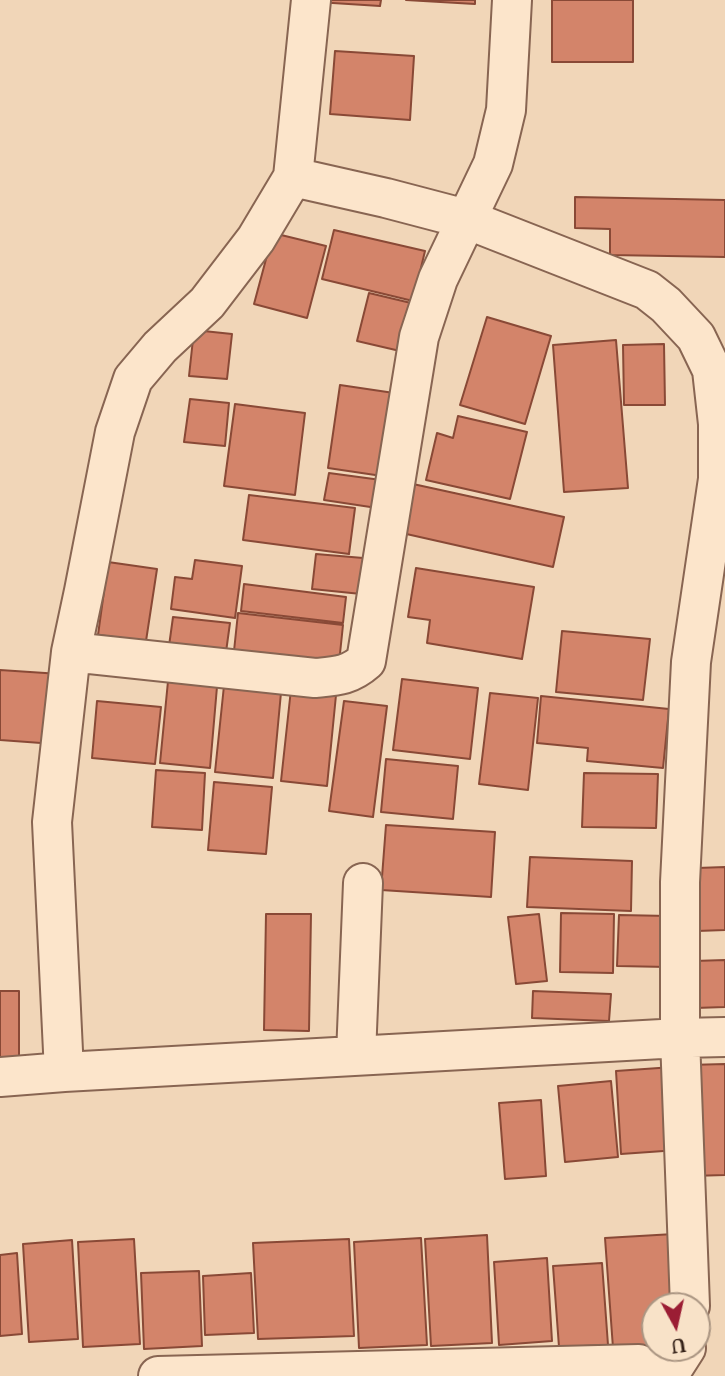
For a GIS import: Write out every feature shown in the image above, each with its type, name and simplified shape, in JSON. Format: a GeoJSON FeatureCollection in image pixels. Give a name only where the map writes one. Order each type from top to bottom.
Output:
{"type":"FeatureCollection","features":[{"type":"Feature","properties":{"kind":"street"},"geometry":{"type":"LineString","coordinates":[[64,1072],[52,822],[71,652],[115,432],[134,379],[160,347],[207,303],[256,239],[293,177],[310,0]]}},
{"type":"Feature","properties":{"kind":"street"},"geometry":{"type":"LineString","coordinates":[[71,652],[315,678],[339,676],[355,671],[366,662],[419,337],[438,279],[493,164],[506,110],[512,0]]}},
{"type":"Feature","properties":{"kind":"street"},"geometry":{"type":"LineString","coordinates":[[293,177],[466,219],[648,290],[666,304],[696,337],[712,370],[718,424],[718,479],[691,662],[680,882],[680,1038],[689,1292]]}},
{"type":"Feature","properties":{"kind":"street"},"geometry":{"type":"LineString","coordinates":[[356,1055],[363,883]]}},
{"type":"Feature","properties":{"kind":"street"},"geometry":{"type":"LineString","coordinates":[[0,1077],[356,1055],[725,1037]]}},
{"type":"Feature","properties":{"kind":"street"},"geometry":{"type":"LineString","coordinates":[[158,1376],[639,1364],[650,1368],[656,1376]]}},
{"type":"Feature","properties":{"kind":"building"},"geometry":{"type":"Polygon","coordinates":[[[317,0],[381,0],[380,6],[317,0]]]}},
{"type":"Feature","properties":{"kind":"building"},"geometry":{"type":"Polygon","coordinates":[[[406,0],[475,0],[475,4],[406,0]]]}},
{"type":"Feature","properties":{"kind":"building"},"geometry":{"type":"Polygon","coordinates":[[[552,0],[633,0],[633,62],[552,62],[552,0]]]}},
{"type":"Feature","properties":{"kind":"building"},"geometry":{"type":"Polygon","coordinates":[[[335,51],[414,56],[410,120],[330,114],[335,51]]]}},
{"type":"Feature","properties":{"kind":"building"},"geometry":{"type":"Polygon","coordinates":[[[575,197],[725,200],[725,257],[610,255],[610,229],[575,228],[575,197]]]}},
{"type":"Feature","properties":{"kind":"building"},"geometry":{"type":"Polygon","coordinates":[[[334,230],[425,251],[413,301],[322,279],[334,230]]]}},
{"type":"Feature","properties":{"kind":"building"},"geometry":{"type":"Polygon","coordinates":[[[273,233],[326,246],[307,318],[254,304],[273,233]]]}},
{"type":"Feature","properties":{"kind":"building"},"geometry":{"type":"Polygon","coordinates":[[[369,293],[411,303],[400,351],[357,341],[369,293]]]}},
{"type":"Feature","properties":{"kind":"building"},"geometry":{"type":"Polygon","coordinates":[[[487,317],[551,336],[525,424],[460,405],[487,317]]]}},
{"type":"Feature","properties":{"kind":"building"},"geometry":{"type":"Polygon","coordinates":[[[194,330],[232,334],[227,379],[189,376],[194,330]]]}},
{"type":"Feature","properties":{"kind":"building"},"geometry":{"type":"Polygon","coordinates":[[[616,340],[628,488],[564,492],[553,345],[616,340]]]}},
{"type":"Feature","properties":{"kind":"building"},"geometry":{"type":"Polygon","coordinates":[[[664,344],[665,405],[624,405],[623,345],[664,344]]]}},
{"type":"Feature","properties":{"kind":"building"},"geometry":{"type":"Polygon","coordinates":[[[340,385],[394,393],[382,476],[328,468],[340,385]]]}},
{"type":"Feature","properties":{"kind":"building"},"geometry":{"type":"Polygon","coordinates":[[[190,399],[229,403],[225,446],[184,442],[190,399]]]}},
{"type":"Feature","properties":{"kind":"building"},"geometry":{"type":"Polygon","coordinates":[[[235,404],[305,413],[295,495],[224,486],[235,404]]]}},
{"type":"Feature","properties":{"kind":"building"},"geometry":{"type":"Polygon","coordinates":[[[458,416],[527,432],[510,499],[426,480],[437,433],[453,438],[458,416]]]}},
{"type":"Feature","properties":{"kind":"building"},"geometry":{"type":"Polygon","coordinates":[[[329,473],[381,480],[377,508],[324,500],[329,473]]]}},
{"type":"Feature","properties":{"kind":"building"},"geometry":{"type":"Polygon","coordinates":[[[413,484],[564,517],[553,567],[402,533],[413,484]]]}},
{"type":"Feature","properties":{"kind":"building"},"geometry":{"type":"Polygon","coordinates":[[[249,495],[355,508],[349,554],[243,540],[249,495]]]}},
{"type":"Feature","properties":{"kind":"building"},"geometry":{"type":"Polygon","coordinates":[[[316,554],[375,559],[371,595],[312,589],[316,554]]]}},
{"type":"Feature","properties":{"kind":"building"},"geometry":{"type":"Polygon","coordinates":[[[195,560],[242,566],[235,618],[171,609],[175,577],[192,579],[195,560]]]}},
{"type":"Feature","properties":{"kind":"building"},"geometry":{"type":"Polygon","coordinates":[[[108,562],[157,569],[146,641],[98,635],[108,562]]]}},
{"type":"Feature","properties":{"kind":"building"},"geometry":{"type":"Polygon","coordinates":[[[416,568],[534,587],[522,659],[427,643],[430,620],[408,617],[416,568]]]}},
{"type":"Feature","properties":{"kind":"building"},"geometry":{"type":"Polygon","coordinates":[[[244,584],[346,597],[343,623],[241,611],[244,584]]]}},
{"type":"Feature","properties":{"kind":"building"},"geometry":{"type":"Polygon","coordinates":[[[238,613],[343,625],[339,663],[234,651],[238,613]]]}},
{"type":"Feature","properties":{"kind":"building"},"geometry":{"type":"Polygon","coordinates":[[[173,617],[230,623],[226,652],[169,646],[173,617]]]}},
{"type":"Feature","properties":{"kind":"building"},"geometry":{"type":"Polygon","coordinates":[[[562,631],[650,639],[643,700],[556,692],[562,631]]]}},
{"type":"Feature","properties":{"kind":"building"},"geometry":{"type":"Polygon","coordinates":[[[0,670],[60,674],[55,744],[0,740],[0,670]]]}},
{"type":"Feature","properties":{"kind":"building"},"geometry":{"type":"Polygon","coordinates":[[[169,671],[218,675],[210,768],[160,763],[169,671]]]}},
{"type":"Feature","properties":{"kind":"building"},"geometry":{"type":"Polygon","coordinates":[[[225,676],[282,682],[273,778],[215,772],[225,676]]]}},
{"type":"Feature","properties":{"kind":"building"},"geometry":{"type":"Polygon","coordinates":[[[402,679],[478,688],[470,759],[393,750],[402,679]]]}},
{"type":"Feature","properties":{"kind":"building"},"geometry":{"type":"Polygon","coordinates":[[[292,680],[337,685],[327,786],[281,781],[292,680]]]}},
{"type":"Feature","properties":{"kind":"building"},"geometry":{"type":"Polygon","coordinates":[[[490,693],[538,698],[528,790],[479,784],[490,693]]]}},
{"type":"Feature","properties":{"kind":"building"},"geometry":{"type":"Polygon","coordinates":[[[541,696],[669,709],[663,768],[587,761],[588,748],[537,743],[541,696]]]}},
{"type":"Feature","properties":{"kind":"building"},"geometry":{"type":"Polygon","coordinates":[[[97,701],[161,707],[155,764],[92,758],[97,701]]]}},
{"type":"Feature","properties":{"kind":"building"},"geometry":{"type":"Polygon","coordinates":[[[344,701],[387,706],[373,817],[329,811],[344,701]]]}},
{"type":"Feature","properties":{"kind":"building"},"geometry":{"type":"Polygon","coordinates":[[[386,759],[458,766],[453,819],[381,812],[386,759]]]}},
{"type":"Feature","properties":{"kind":"building"},"geometry":{"type":"Polygon","coordinates":[[[156,770],[205,773],[202,830],[152,827],[156,770]]]}},
{"type":"Feature","properties":{"kind":"building"},"geometry":{"type":"Polygon","coordinates":[[[584,773],[658,774],[656,828],[582,827],[584,773]]]}},
{"type":"Feature","properties":{"kind":"building"},"geometry":{"type":"Polygon","coordinates":[[[214,782],[272,787],[266,854],[208,850],[214,782]]]}},
{"type":"Feature","properties":{"kind":"building"},"geometry":{"type":"Polygon","coordinates":[[[386,825],[495,832],[491,897],[381,890],[386,825]]]}},
{"type":"Feature","properties":{"kind":"building"},"geometry":{"type":"Polygon","coordinates":[[[530,857],[632,861],[631,911],[527,907],[530,857]]]}},
{"type":"Feature","properties":{"kind":"building"},"geometry":{"type":"Polygon","coordinates":[[[725,867],[725,930],[697,931],[697,868],[725,867]]]}},
{"type":"Feature","properties":{"kind":"building"},"geometry":{"type":"Polygon","coordinates":[[[561,913],[614,914],[613,973],[560,972],[561,913]]]}},
{"type":"Feature","properties":{"kind":"building"},"geometry":{"type":"Polygon","coordinates":[[[266,914],[311,914],[309,1031],[264,1030],[266,914]]]}},
{"type":"Feature","properties":{"kind":"building"},"geometry":{"type":"Polygon","coordinates":[[[539,914],[547,981],[516,984],[508,917],[539,914]]]}},
{"type":"Feature","properties":{"kind":"building"},"geometry":{"type":"Polygon","coordinates":[[[619,915],[669,916],[668,967],[617,966],[619,915]]]}},
{"type":"Feature","properties":{"kind":"building"},"geometry":{"type":"Polygon","coordinates":[[[725,960],[725,1007],[695,1008],[694,961],[725,960]]]}},
{"type":"Feature","properties":{"kind":"building"},"geometry":{"type":"Polygon","coordinates":[[[0,991],[19,991],[19,1071],[0,1071],[0,991]]]}},
{"type":"Feature","properties":{"kind":"building"},"geometry":{"type":"Polygon","coordinates":[[[533,991],[611,994],[609,1021],[532,1018],[533,991]]]}},
{"type":"Feature","properties":{"kind":"building"},"geometry":{"type":"Polygon","coordinates":[[[725,1064],[725,1175],[691,1176],[688,1065],[725,1064]]]}},
{"type":"Feature","properties":{"kind":"building"},"geometry":{"type":"Polygon","coordinates":[[[673,1067],[678,1150],[621,1154],[616,1071],[673,1067]]]}},
{"type":"Feature","properties":{"kind":"building"},"geometry":{"type":"Polygon","coordinates":[[[611,1081],[618,1157],[565,1162],[558,1086],[611,1081]]]}},
{"type":"Feature","properties":{"kind":"building"},"geometry":{"type":"Polygon","coordinates":[[[541,1100],[546,1176],[505,1179],[499,1103],[541,1100]]]}},
{"type":"Feature","properties":{"kind":"building"},"geometry":{"type":"Polygon","coordinates":[[[674,1234],[678,1292],[641,1292],[641,1346],[613,1348],[605,1238],[674,1234]]]}},
{"type":"Feature","properties":{"kind":"building"},"geometry":{"type":"Polygon","coordinates":[[[487,1235],[492,1343],[431,1346],[425,1239],[487,1235]]]}},
{"type":"Feature","properties":{"kind":"building"},"geometry":{"type":"Polygon","coordinates":[[[421,1238],[427,1345],[359,1348],[354,1242],[421,1238]]]}},
{"type":"Feature","properties":{"kind":"building"},"geometry":{"type":"Polygon","coordinates":[[[134,1239],[140,1344],[83,1347],[78,1242],[134,1239]]]}},
{"type":"Feature","properties":{"kind":"building"},"geometry":{"type":"Polygon","coordinates":[[[349,1239],[354,1336],[258,1339],[253,1243],[349,1239]]]}},
{"type":"Feature","properties":{"kind":"building"},"geometry":{"type":"Polygon","coordinates":[[[72,1240],[78,1339],[29,1342],[23,1244],[72,1240]]]}},
{"type":"Feature","properties":{"kind":"building"},"geometry":{"type":"Polygon","coordinates":[[[17,1253],[22,1334],[0,1336],[0,1255],[17,1253]]]}},
{"type":"Feature","properties":{"kind":"building"},"geometry":{"type":"Polygon","coordinates":[[[547,1258],[552,1341],[499,1345],[494,1262],[547,1258]]]}},
{"type":"Feature","properties":{"kind":"building"},"geometry":{"type":"Polygon","coordinates":[[[602,1263],[608,1345],[559,1347],[553,1266],[602,1263]]]}},
{"type":"Feature","properties":{"kind":"building"},"geometry":{"type":"Polygon","coordinates":[[[199,1271],[202,1346],[144,1349],[141,1273],[199,1271]]]}},
{"type":"Feature","properties":{"kind":"building"},"geometry":{"type":"Polygon","coordinates":[[[251,1273],[254,1333],[205,1335],[203,1276],[251,1273]]]}}]}
